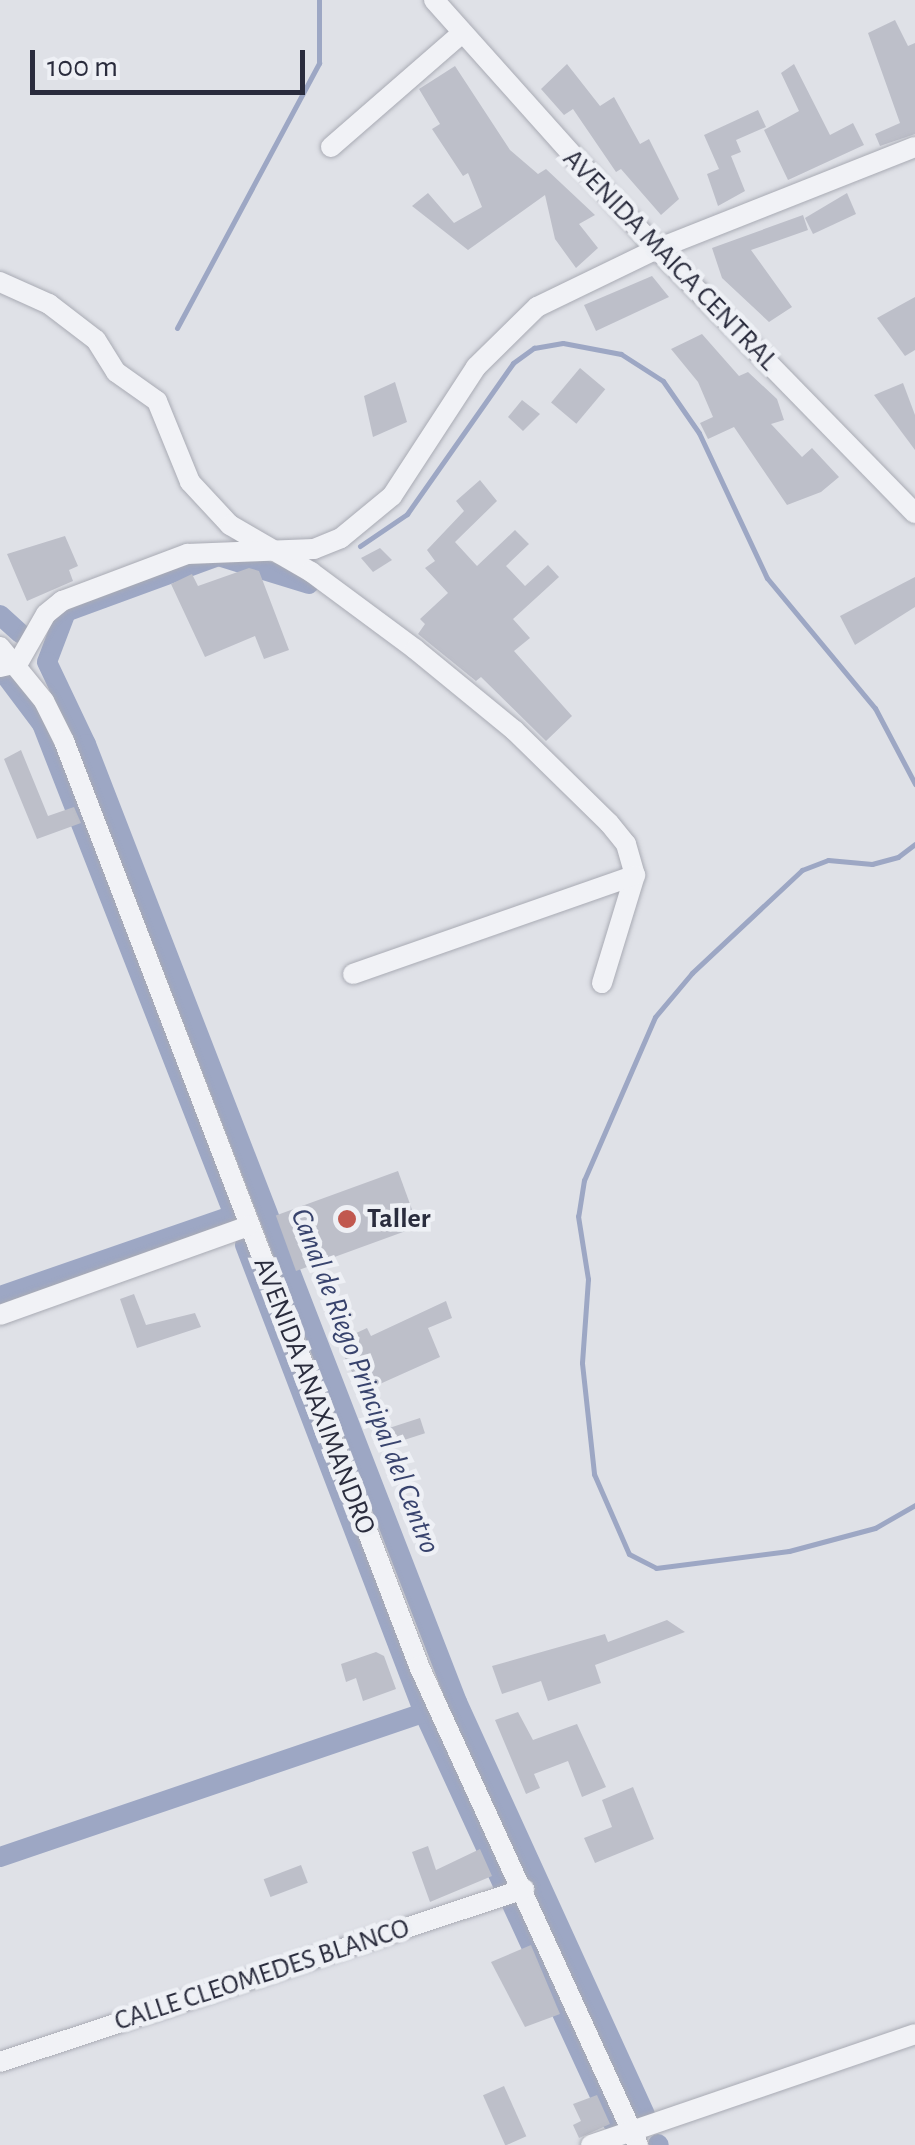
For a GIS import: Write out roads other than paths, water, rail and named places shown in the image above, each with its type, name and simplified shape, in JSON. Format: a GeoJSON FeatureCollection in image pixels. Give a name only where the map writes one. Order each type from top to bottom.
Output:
{"type":"FeatureCollection","features":[{"type":"Feature","properties":{"kind":"street","name":"AVENIDA MAICA CENTRAL"},"geometry":{"type":"LineString","coordinates":[[434,0],[460,35],[657,249],[915,513]]}},
{"type":"Feature","properties":{"kind":"street"},"geometry":{"type":"LineString","coordinates":[[331,147],[460,35]]}},
{"type":"Feature","properties":{"kind":"street"},"geometry":{"type":"LineString","coordinates":[[9,666],[46,614],[62,601],[187,554],[314,549],[365,521],[422,458],[498,341],[537,307],[657,249],[915,147]]}},
{"type":"Feature","properties":{"kind":"street"},"geometry":{"type":"LineString","coordinates":[[0,282],[49,304],[96,340],[116,372],[157,401],[190,482],[230,525],[310,572],[514,730],[610,823],[626,844],[635,875],[602,984]]}},
{"type":"Feature","properties":{"kind":"street","name":"AVENIDA ANAXIMANDRO"},"geometry":{"type":"LineString","coordinates":[[0,647],[9,666],[64,741],[419,1666],[635,2138]]}},
{"type":"Feature","properties":{"kind":"street"},"geometry":{"type":"LineString","coordinates":[[354,974],[635,875]]}},
{"type":"Feature","properties":{"kind":"street"},"geometry":{"type":"LineString","coordinates":[[0,1315],[249,1226]]}},
{"type":"Feature","properties":{"kind":"street","name":"CALLE CLEOMEDES BLANCO"},"geometry":{"type":"LineString","coordinates":[[0,2062],[524,1889]]}},
{"type":"Feature","properties":{"kind":"street"},"geometry":{"type":"LineString","coordinates":[[591,2145],[635,2138],[915,2034]]}},
{"type":"Feature","properties":{"kind":"waterway"},"geometry":{"type":"LineString","coordinates":[[177,328],[319,63],[319,0]]}},
{"type":"Feature","properties":{"kind":"waterway"},"geometry":{"type":"LineString","coordinates":[[360,546],[407,514],[513,363],[534,348],[563,343],[621,354],[663,381],[699,433],[767,578],[875,708],[915,784]]}},
{"type":"Feature","properties":{"kind":"waterway","name":"Canal de Riego Principal del Centro"},"geometry":{"type":"LineString","coordinates":[[309,584],[218,556],[66,612],[47,662],[86,744],[457,1702],[645,2114]]}},
{"type":"Feature","properties":{"kind":"waterway","name":"Canal de Riego Principal del Centro"},"geometry":{"type":"LineString","coordinates":[[0,615],[20,633]]}},
{"type":"Feature","properties":{"kind":"waterway"},"geometry":{"type":"LineString","coordinates":[[0,1296],[234,1215],[42,724],[6,676]]}},
{"type":"Feature","properties":{"kind":"waterway"},"geometry":{"type":"LineString","coordinates":[[915,844],[898,857],[872,864],[828,860],[802,870],[692,973],[655,1017],[584,1180],[578,1216],[588,1279],[582,1363],[594,1474],[629,1554],[656,1568],[789,1551],[875,1528],[915,1505]]}},
{"type":"Feature","properties":{"kind":"waterway"},"geometry":{"type":"LineString","coordinates":[[245,1245],[424,1713],[612,2122]]}},
{"type":"Feature","properties":{"kind":"waterway"},"geometry":{"type":"LineString","coordinates":[[0,1857],[424,1713]]}},
{"type":"Feature","properties":{"kind":"place","name":"Taller"},"geometry":{"type":"Point","coordinates":[347,1219]}}]}
